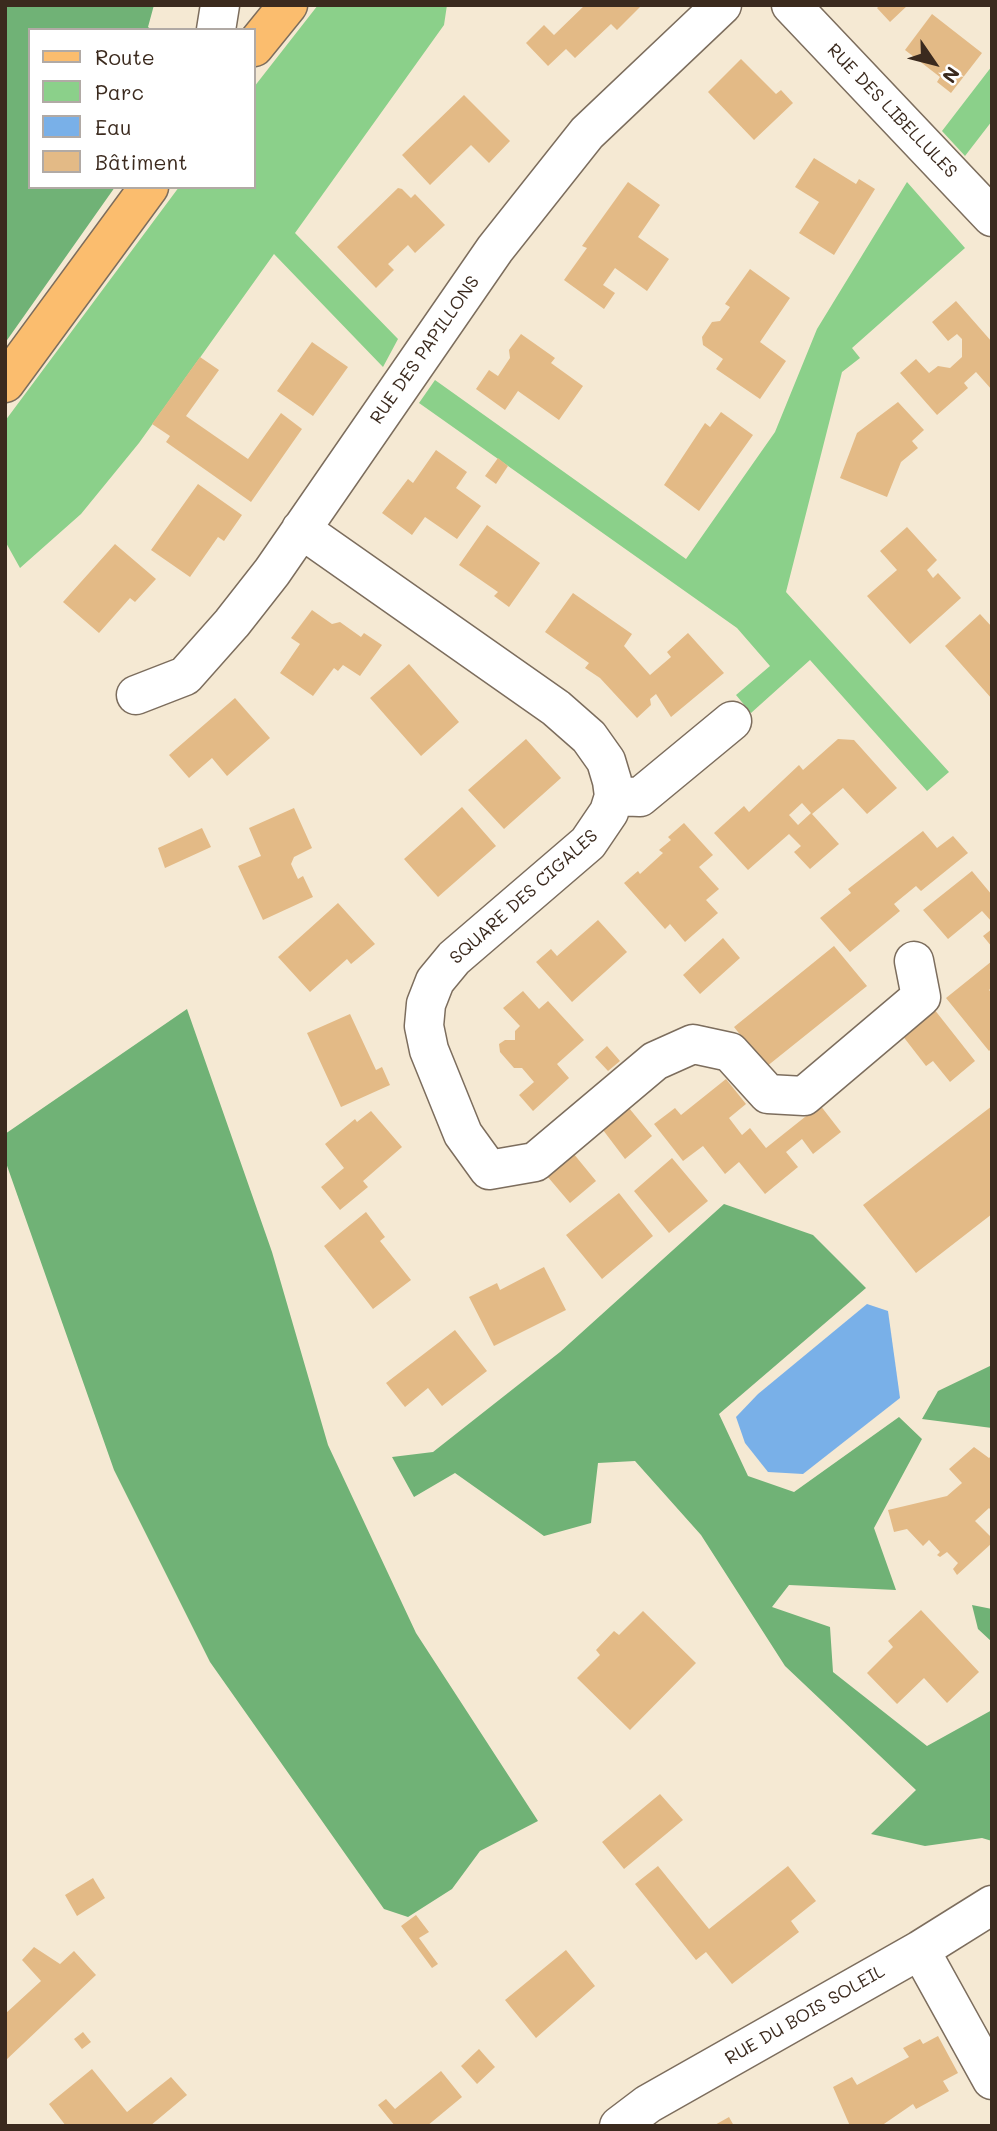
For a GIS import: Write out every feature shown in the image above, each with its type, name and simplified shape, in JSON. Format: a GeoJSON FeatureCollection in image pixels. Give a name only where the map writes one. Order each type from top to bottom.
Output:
{"type":"FeatureCollection","features":[{"type":"Feature","properties":{"kind":"main road"},"geometry":{"type":"LineString","coordinates":[[256,45],[288,5]]}},
{"type":"Feature","properties":{"kind":"main road"},"geometry":{"type":"LineString","coordinates":[[5,383],[148,189]]}},
{"type":"Feature","properties":{"kind":"street"},"geometry":{"type":"LineString","coordinates":[[216,28],[220,5]]}},
{"type":"Feature","properties":{"kind":"street","name":"RUE DES PAPILLONS"},"geometry":{"type":"LineString","coordinates":[[136,695],[184,676],[232,623],[301,529],[495,249],[587,133],[722,5]]}},
{"type":"Feature","properties":{"kind":"street","name":"RUE DES LIBELLULES"},"geometry":{"type":"LineString","coordinates":[[791,5],[992,217]]}},
{"type":"Feature","properties":{"kind":"street"},"geometry":{"type":"LineString","coordinates":[[301,529],[556,708],[589,737],[606,761],[614,796],[640,797],[732,721]]}},
{"type":"Feature","properties":{"kind":"street","name":"SQUARE DES CIGALES"},"geometry":{"type":"LineString","coordinates":[[614,796],[601,827],[588,844],[454,958],[435,981],[426,1004],[424,1026],[429,1050],[463,1134],[489,1170],[535,1163],[655,1060],[693,1044],[730,1052],[768,1094],[804,1096],[921,997],[914,961]]}},
{"type":"Feature","properties":{"kind":"street","name":"RUE DU BOIS SOLEIL"},"geometry":{"type":"LineString","coordinates":[[618,2126],[648,2104],[920,1950],[992,1905]]}},
{"type":"Feature","properties":{"kind":"street"},"geometry":{"type":"LineString","coordinates":[[920,1950],[992,2080]]}},
{"type":"Feature","properties":{"kind":"green space"},"geometry":{"type":"Polygon","coordinates":[[[5,5],[154,5],[149,28],[28,28],[28,189],[114,189],[5,343],[5,5]]]}},
{"type":"Feature","properties":{"kind":"green space"},"geometry":{"type":"Polygon","coordinates":[[[318,5],[447,5],[444,25],[295,233],[398,339],[383,367],[274,254],[139,443],[81,514],[20,568],[5,541],[5,421],[178,189],[256,189],[256,84],[318,5]]]}},
{"type":"Feature","properties":{"kind":"green space"},"geometry":{"type":"Polygon","coordinates":[[[992,66],[992,121],[965,156],[942,131],[992,66]]]}},
{"type":"Feature","properties":{"kind":"green space"},"geometry":{"type":"Polygon","coordinates":[[[907,182],[965,248],[852,348],[860,358],[842,372],[786,592],[949,772],[927,791],[810,660],[751,713],[736,695],[770,666],[737,628],[419,403],[435,380],[686,559],[775,432],[817,329],[907,182]]]}},
{"type":"Feature","properties":{"kind":"green space"},"geometry":{"type":"Polygon","coordinates":[[[187,1009],[272,1252],[328,1445],[416,1633],[538,1821],[480,1851],[452,1889],[408,1917],[384,1909],[210,1662],[114,1470],[5,1160],[5,1134],[187,1009]]]}},
{"type":"Feature","properties":{"kind":"green space"},"geometry":{"type":"Polygon","coordinates":[[[724,1204],[813,1235],[866,1288],[719,1414],[748,1476],[794,1492],[899,1417],[922,1439],[874,1528],[896,1590],[789,1585],[772,1607],[830,1627],[833,1672],[927,1746],[992,1710],[992,1841],[982,1838],[925,1846],[871,1834],[916,1790],[785,1666],[701,1535],[635,1461],[598,1463],[591,1523],[544,1536],[455,1473],[414,1497],[392,1457],[433,1452],[560,1352],[724,1204]]]}},
{"type":"Feature","properties":{"kind":"green space"},"geometry":{"type":"Polygon","coordinates":[[[992,1365],[992,1428],[922,1419],[938,1391],[992,1365]]]}},
{"type":"Feature","properties":{"kind":"green space"},"geometry":{"type":"Polygon","coordinates":[[[972,1605],[992,1609],[992,1642],[978,1629],[972,1605]]]}},
{"type":"Feature","properties":{"kind":"water"},"geometry":{"type":"Polygon","coordinates":[[[867,1304],[888,1311],[900,1398],[803,1474],[768,1472],[745,1443],[736,1417],[758,1394],[867,1304]]]}},
{"type":"Feature","properties":{"kind":"building"},"geometry":{"type":"Polygon","coordinates":[[[585,5],[642,5],[617,30],[611,24],[575,58],[566,49],[548,66],[526,43],[544,25],[554,35],[585,5]]]}},
{"type":"Feature","properties":{"kind":"building"},"geometry":{"type":"Polygon","coordinates":[[[880,5],[908,5],[890,22],[877,8],[880,5]]]}},
{"type":"Feature","properties":{"kind":"building"},"geometry":{"type":"Polygon","coordinates":[[[932,14],[982,53],[951,93],[937,82],[940,77],[905,50],[932,14]]]}},
{"type":"Feature","properties":{"kind":"building"},"geometry":{"type":"Polygon","coordinates":[[[741,59],[776,94],[781,90],[793,103],[754,140],[708,92],[741,59]]]}},
{"type":"Feature","properties":{"kind":"building"},"geometry":{"type":"Polygon","coordinates":[[[464,95],[510,141],[489,163],[471,145],[430,185],[402,155],[464,95]]]}},
{"type":"Feature","properties":{"kind":"building"},"geometry":{"type":"Polygon","coordinates":[[[814,158],[856,184],[859,179],[875,189],[834,255],[799,233],[819,202],[795,187],[814,158]]]}},
{"type":"Feature","properties":{"kind":"building"},"geometry":{"type":"Polygon","coordinates":[[[628,182],[660,205],[638,237],[669,259],[647,291],[615,268],[603,285],[615,293],[604,309],[564,280],[587,248],[582,246],[628,182]]]}},
{"type":"Feature","properties":{"kind":"building"},"geometry":{"type":"Polygon","coordinates":[[[398,188],[411,198],[415,194],[445,225],[415,253],[408,245],[388,264],[394,270],[376,288],[337,247],[398,188]]]}},
{"type":"Feature","properties":{"kind":"building"},"geometry":{"type":"Polygon","coordinates":[[[750,269],[790,298],[760,342],[786,361],[760,399],[716,369],[723,359],[703,345],[702,337],[712,322],[720,321],[730,307],[725,304],[750,269]]]}},
{"type":"Feature","properties":{"kind":"building"},"geometry":{"type":"Polygon","coordinates":[[[956,301],[992,342],[992,390],[976,372],[964,383],[968,388],[937,415],[900,373],[916,359],[929,373],[938,366],[950,368],[962,357],[962,339],[957,334],[948,341],[932,322],[956,301]]]}},
{"type":"Feature","properties":{"kind":"building"},"geometry":{"type":"Polygon","coordinates":[[[521,334],[555,358],[551,363],[583,386],[559,420],[518,391],[505,410],[476,389],[489,370],[498,376],[510,358],[509,350],[521,334]]]}},
{"type":"Feature","properties":{"kind":"building"},"geometry":{"type":"Polygon","coordinates":[[[312,342],[348,367],[313,416],[277,391],[312,342]]]}},
{"type":"Feature","properties":{"kind":"building"},"geometry":{"type":"Polygon","coordinates":[[[200,357],[219,370],[186,416],[248,459],[281,413],[302,429],[251,502],[166,442],[170,436],[152,424],[200,357]]]}},
{"type":"Feature","properties":{"kind":"building"},"geometry":{"type":"Polygon","coordinates":[[[898,402],[924,430],[912,441],[918,448],[901,462],[887,497],[840,478],[857,433],[898,402]]]}},
{"type":"Feature","properties":{"kind":"building"},"geometry":{"type":"Polygon","coordinates":[[[721,412],[753,435],[699,511],[664,485],[705,423],[710,427],[721,412]]]}},
{"type":"Feature","properties":{"kind":"building"},"geometry":{"type":"Polygon","coordinates":[[[436,450],[467,472],[456,488],[481,506],[457,539],[425,517],[412,535],[382,513],[408,479],[413,483],[436,450]]]}},
{"type":"Feature","properties":{"kind":"building"},"geometry":{"type":"Polygon","coordinates":[[[498,458],[508,466],[496,484],[485,476],[498,458]]]}},
{"type":"Feature","properties":{"kind":"building"},"geometry":{"type":"Polygon","coordinates":[[[198,484],[242,515],[224,541],[218,537],[190,577],[151,550],[198,484]]]}},
{"type":"Feature","properties":{"kind":"building"},"geometry":{"type":"Polygon","coordinates":[[[487,525],[540,563],[509,607],[494,596],[498,592],[459,565],[487,525]]]}},
{"type":"Feature","properties":{"kind":"building"},"geometry":{"type":"Polygon","coordinates":[[[907,527],[937,560],[927,570],[933,578],[938,573],[961,598],[910,644],[867,596],[897,570],[880,551],[907,527]]]}},
{"type":"Feature","properties":{"kind":"building"},"geometry":{"type":"Polygon","coordinates":[[[115,544],[156,579],[135,602],[130,598],[99,633],[63,602],[115,544]]]}},
{"type":"Feature","properties":{"kind":"building"},"geometry":{"type":"Polygon","coordinates":[[[573,593],[632,634],[624,646],[650,675],[671,657],[667,652],[688,633],[724,673],[671,717],[656,694],[650,699],[651,705],[637,718],[600,678],[585,668],[589,663],[545,632],[573,593]]]}},
{"type":"Feature","properties":{"kind":"building"},"geometry":{"type":"Polygon","coordinates":[[[312,610],[332,624],[340,622],[361,637],[364,633],[382,645],[360,676],[343,665],[338,671],[334,668],[313,696],[280,673],[300,644],[291,638],[312,610]]]}},
{"type":"Feature","properties":{"kind":"building"},"geometry":{"type":"Polygon","coordinates":[[[980,614],[992,627],[992,699],[945,646],[980,614]]]}},
{"type":"Feature","properties":{"kind":"building"},"geometry":{"type":"Polygon","coordinates":[[[409,664],[459,722],[421,756],[370,698],[409,664]]]}},
{"type":"Feature","properties":{"kind":"building"},"geometry":{"type":"Polygon","coordinates":[[[235,698],[270,738],[227,776],[212,758],[189,778],[169,755],[235,698]]]}},
{"type":"Feature","properties":{"kind":"building"},"geometry":{"type":"Polygon","coordinates":[[[526,739],[561,778],[504,829],[468,790],[526,739]]]}},
{"type":"Feature","properties":{"kind":"building"},"geometry":{"type":"Polygon","coordinates":[[[838,739],[854,740],[897,788],[867,814],[843,788],[812,814],[839,844],[810,869],[794,852],[801,846],[789,834],[748,870],[714,833],[744,806],[749,812],[799,765],[803,770],[838,739]],[[802,803],[789,815],[798,825],[811,813],[802,803]]]}},
{"type":"Feature","properties":{"kind":"building"},"geometry":{"type":"Polygon","coordinates":[[[462,807],[496,846],[438,897],[404,859],[462,807]]]}},
{"type":"Feature","properties":{"kind":"building"},"geometry":{"type":"Polygon","coordinates":[[[294,808],[312,848],[294,857],[291,864],[298,879],[303,876],[313,897],[263,920],[238,866],[261,856],[249,828],[294,808]]]}},
{"type":"Feature","properties":{"kind":"building"},"geometry":{"type":"Polygon","coordinates":[[[684,823],[713,855],[699,867],[719,889],[706,900],[718,913],[685,942],[670,924],[665,929],[624,883],[638,871],[640,874],[663,853],[659,850],[671,840],[668,837],[684,823]]]}},
{"type":"Feature","properties":{"kind":"building"},"geometry":{"type":"Polygon","coordinates":[[[202,828],[211,847],[165,868],[158,848],[202,828]]]}},
{"type":"Feature","properties":{"kind":"building"},"geometry":{"type":"Polygon","coordinates":[[[923,831],[937,848],[953,836],[968,853],[921,891],[916,886],[894,904],[900,911],[850,952],[820,918],[851,893],[848,889],[923,831]]]}},
{"type":"Feature","properties":{"kind":"building"},"geometry":{"type":"Polygon","coordinates":[[[972,871],[992,895],[992,922],[982,911],[948,939],[923,910],[972,871]]]}},
{"type":"Feature","properties":{"kind":"building"},"geometry":{"type":"Polygon","coordinates":[[[338,903],[375,944],[351,964],[347,959],[310,992],[278,957],[338,903]]]}},
{"type":"Feature","properties":{"kind":"building"},"geometry":{"type":"Polygon","coordinates":[[[598,920],[627,952],[572,1002],[536,962],[551,949],[557,956],[598,920]]]}},
{"type":"Feature","properties":{"kind":"building"},"geometry":{"type":"Polygon","coordinates":[[[992,929],[992,947],[983,936],[992,929]]]}},
{"type":"Feature","properties":{"kind":"building"},"geometry":{"type":"Polygon","coordinates":[[[723,938],[740,958],[700,994],[683,975],[723,938]]]}},
{"type":"Feature","properties":{"kind":"building"},"geometry":{"type":"Polygon","coordinates":[[[834,946],[867,986],[766,1067],[734,1027],[834,946]]]}},
{"type":"Feature","properties":{"kind":"building"},"geometry":{"type":"Polygon","coordinates":[[[992,961],[992,987],[989,990],[992,993],[992,1048],[989,1051],[946,998],[992,961]]]}},
{"type":"Feature","properties":{"kind":"building"},"geometry":{"type":"Polygon","coordinates":[[[523,991],[539,1009],[548,1001],[584,1040],[557,1064],[569,1078],[533,1111],[519,1095],[534,1082],[522,1068],[514,1068],[500,1052],[499,1044],[505,1040],[515,1040],[515,1031],[520,1026],[503,1008],[523,991]]]}},
{"type":"Feature","properties":{"kind":"building"},"geometry":{"type":"Polygon","coordinates":[[[934,1009],[975,1061],[950,1082],[933,1061],[926,1066],[902,1035],[934,1009]]]}},
{"type":"Feature","properties":{"kind":"building"},"geometry":{"type":"Polygon","coordinates":[[[350,1014],[376,1070],[382,1067],[390,1085],[341,1107],[307,1033],[350,1014]]]}},
{"type":"Feature","properties":{"kind":"building"},"geometry":{"type":"Polygon","coordinates":[[[607,1046],[620,1061],[608,1071],[595,1057],[607,1046]]]}},
{"type":"Feature","properties":{"kind":"building"},"geometry":{"type":"Polygon","coordinates":[[[726,1079],[746,1104],[729,1118],[742,1135],[750,1128],[766,1148],[820,1105],[841,1132],[813,1154],[802,1139],[786,1152],[798,1167],[765,1194],[739,1162],[725,1174],[703,1146],[683,1161],[654,1124],[675,1108],[681,1115],[726,1079]]]}},
{"type":"Feature","properties":{"kind":"building"},"geometry":{"type":"Polygon","coordinates":[[[992,1106],[992,1214],[916,1273],[863,1205],[992,1106]]]}},
{"type":"Feature","properties":{"kind":"building"},"geometry":{"type":"Polygon","coordinates":[[[629,1108],[652,1136],[625,1159],[603,1130],[629,1108]]]}},
{"type":"Feature","properties":{"kind":"building"},"geometry":{"type":"Polygon","coordinates":[[[371,1111],[402,1147],[363,1181],[368,1187],[340,1210],[321,1187],[344,1168],[325,1144],[355,1119],[357,1122],[371,1111]]]}},
{"type":"Feature","properties":{"kind":"building"},"geometry":{"type":"Polygon","coordinates":[[[573,1153],[596,1181],[570,1203],[547,1176],[573,1153]]]}},
{"type":"Feature","properties":{"kind":"building"},"geometry":{"type":"Polygon","coordinates":[[[672,1158],[708,1201],[669,1233],[634,1191],[672,1158]]]}},
{"type":"Feature","properties":{"kind":"building"},"geometry":{"type":"Polygon","coordinates":[[[619,1193],[653,1236],[602,1279],[566,1235],[619,1193]]]}},
{"type":"Feature","properties":{"kind":"building"},"geometry":{"type":"Polygon","coordinates":[[[366,1212],[385,1237],[380,1241],[411,1280],[373,1309],[324,1246],[366,1212]]]}},
{"type":"Feature","properties":{"kind":"building"},"geometry":{"type":"Polygon","coordinates":[[[544,1267],[566,1310],[494,1346],[469,1297],[497,1283],[500,1290],[544,1267]]]}},
{"type":"Feature","properties":{"kind":"building"},"geometry":{"type":"Polygon","coordinates":[[[455,1330],[487,1371],[442,1406],[428,1388],[405,1407],[386,1383],[455,1330]]]}},
{"type":"Feature","properties":{"kind":"building"},"geometry":{"type":"Polygon","coordinates":[[[974,1447],[989,1458],[992,1455],[992,1511],[989,1508],[975,1521],[992,1538],[992,1543],[957,1575],[953,1569],[958,1563],[947,1552],[940,1557],[937,1555],[940,1552],[929,1540],[923,1546],[907,1529],[894,1532],[888,1510],[947,1496],[962,1483],[949,1469],[974,1447]]]}},
{"type":"Feature","properties":{"kind":"building"},"geometry":{"type":"Polygon","coordinates":[[[921,1610],[979,1672],[947,1703],[924,1678],[897,1704],[867,1673],[893,1647],[888,1641],[921,1610]]]}},
{"type":"Feature","properties":{"kind":"building"},"geometry":{"type":"Polygon","coordinates":[[[643,1611],[696,1663],[630,1730],[577,1678],[600,1655],[596,1650],[614,1631],[619,1635],[643,1611]]]}},
{"type":"Feature","properties":{"kind":"building"},"geometry":{"type":"Polygon","coordinates":[[[660,1794],[683,1820],[624,1869],[602,1842],[660,1794]]]}},
{"type":"Feature","properties":{"kind":"building"},"geometry":{"type":"Polygon","coordinates":[[[658,1866],[709,1929],[788,1866],[816,1901],[791,1921],[799,1932],[732,1984],[706,1952],[696,1960],[635,1884],[658,1866]]]}},
{"type":"Feature","properties":{"kind":"building"},"geometry":{"type":"Polygon","coordinates":[[[93,1878],[105,1898],[77,1916],[65,1895],[93,1878]]]}},
{"type":"Feature","properties":{"kind":"building"},"geometry":{"type":"Polygon","coordinates":[[[416,1915],[429,1932],[419,1938],[438,1964],[432,1968],[401,1926],[416,1915]]]}},
{"type":"Feature","properties":{"kind":"building"},"geometry":{"type":"Polygon","coordinates":[[[34,1947],[60,1964],[74,1951],[96,1975],[5,2061],[5,2014],[41,1981],[22,1960],[34,1947]]]}},
{"type":"Feature","properties":{"kind":"building"},"geometry":{"type":"Polygon","coordinates":[[[566,1950],[595,1986],[536,2038],[505,2000],[566,1950]]]}},
{"type":"Feature","properties":{"kind":"building"},"geometry":{"type":"Polygon","coordinates":[[[83,2032],[91,2042],[82,2049],[74,2039],[83,2032]]]}},
{"type":"Feature","properties":{"kind":"building"},"geometry":{"type":"Polygon","coordinates":[[[938,2036],[958,2073],[943,2081],[949,2091],[916,2109],[913,2104],[881,2126],[850,2126],[833,2087],[852,2077],[857,2085],[909,2057],[903,2048],[920,2039],[923,2044],[938,2036]]]}},
{"type":"Feature","properties":{"kind":"building"},"geometry":{"type":"Polygon","coordinates":[[[479,2049],[495,2067],[477,2084],[461,2066],[479,2049]]]}},
{"type":"Feature","properties":{"kind":"building"},"geometry":{"type":"Polygon","coordinates":[[[92,2069],[127,2112],[171,2077],[187,2095],[150,2126],[66,2126],[49,2104],[92,2069]]]}},
{"type":"Feature","properties":{"kind":"building"},"geometry":{"type":"Polygon","coordinates":[[[441,2071],[462,2097],[427,2126],[395,2126],[378,2105],[386,2099],[395,2109],[441,2071]]]}},
{"type":"Feature","properties":{"kind":"building"},"geometry":{"type":"Polygon","coordinates":[[[729,2117],[734,2126],[713,2126],[729,2117]]]}}]}
